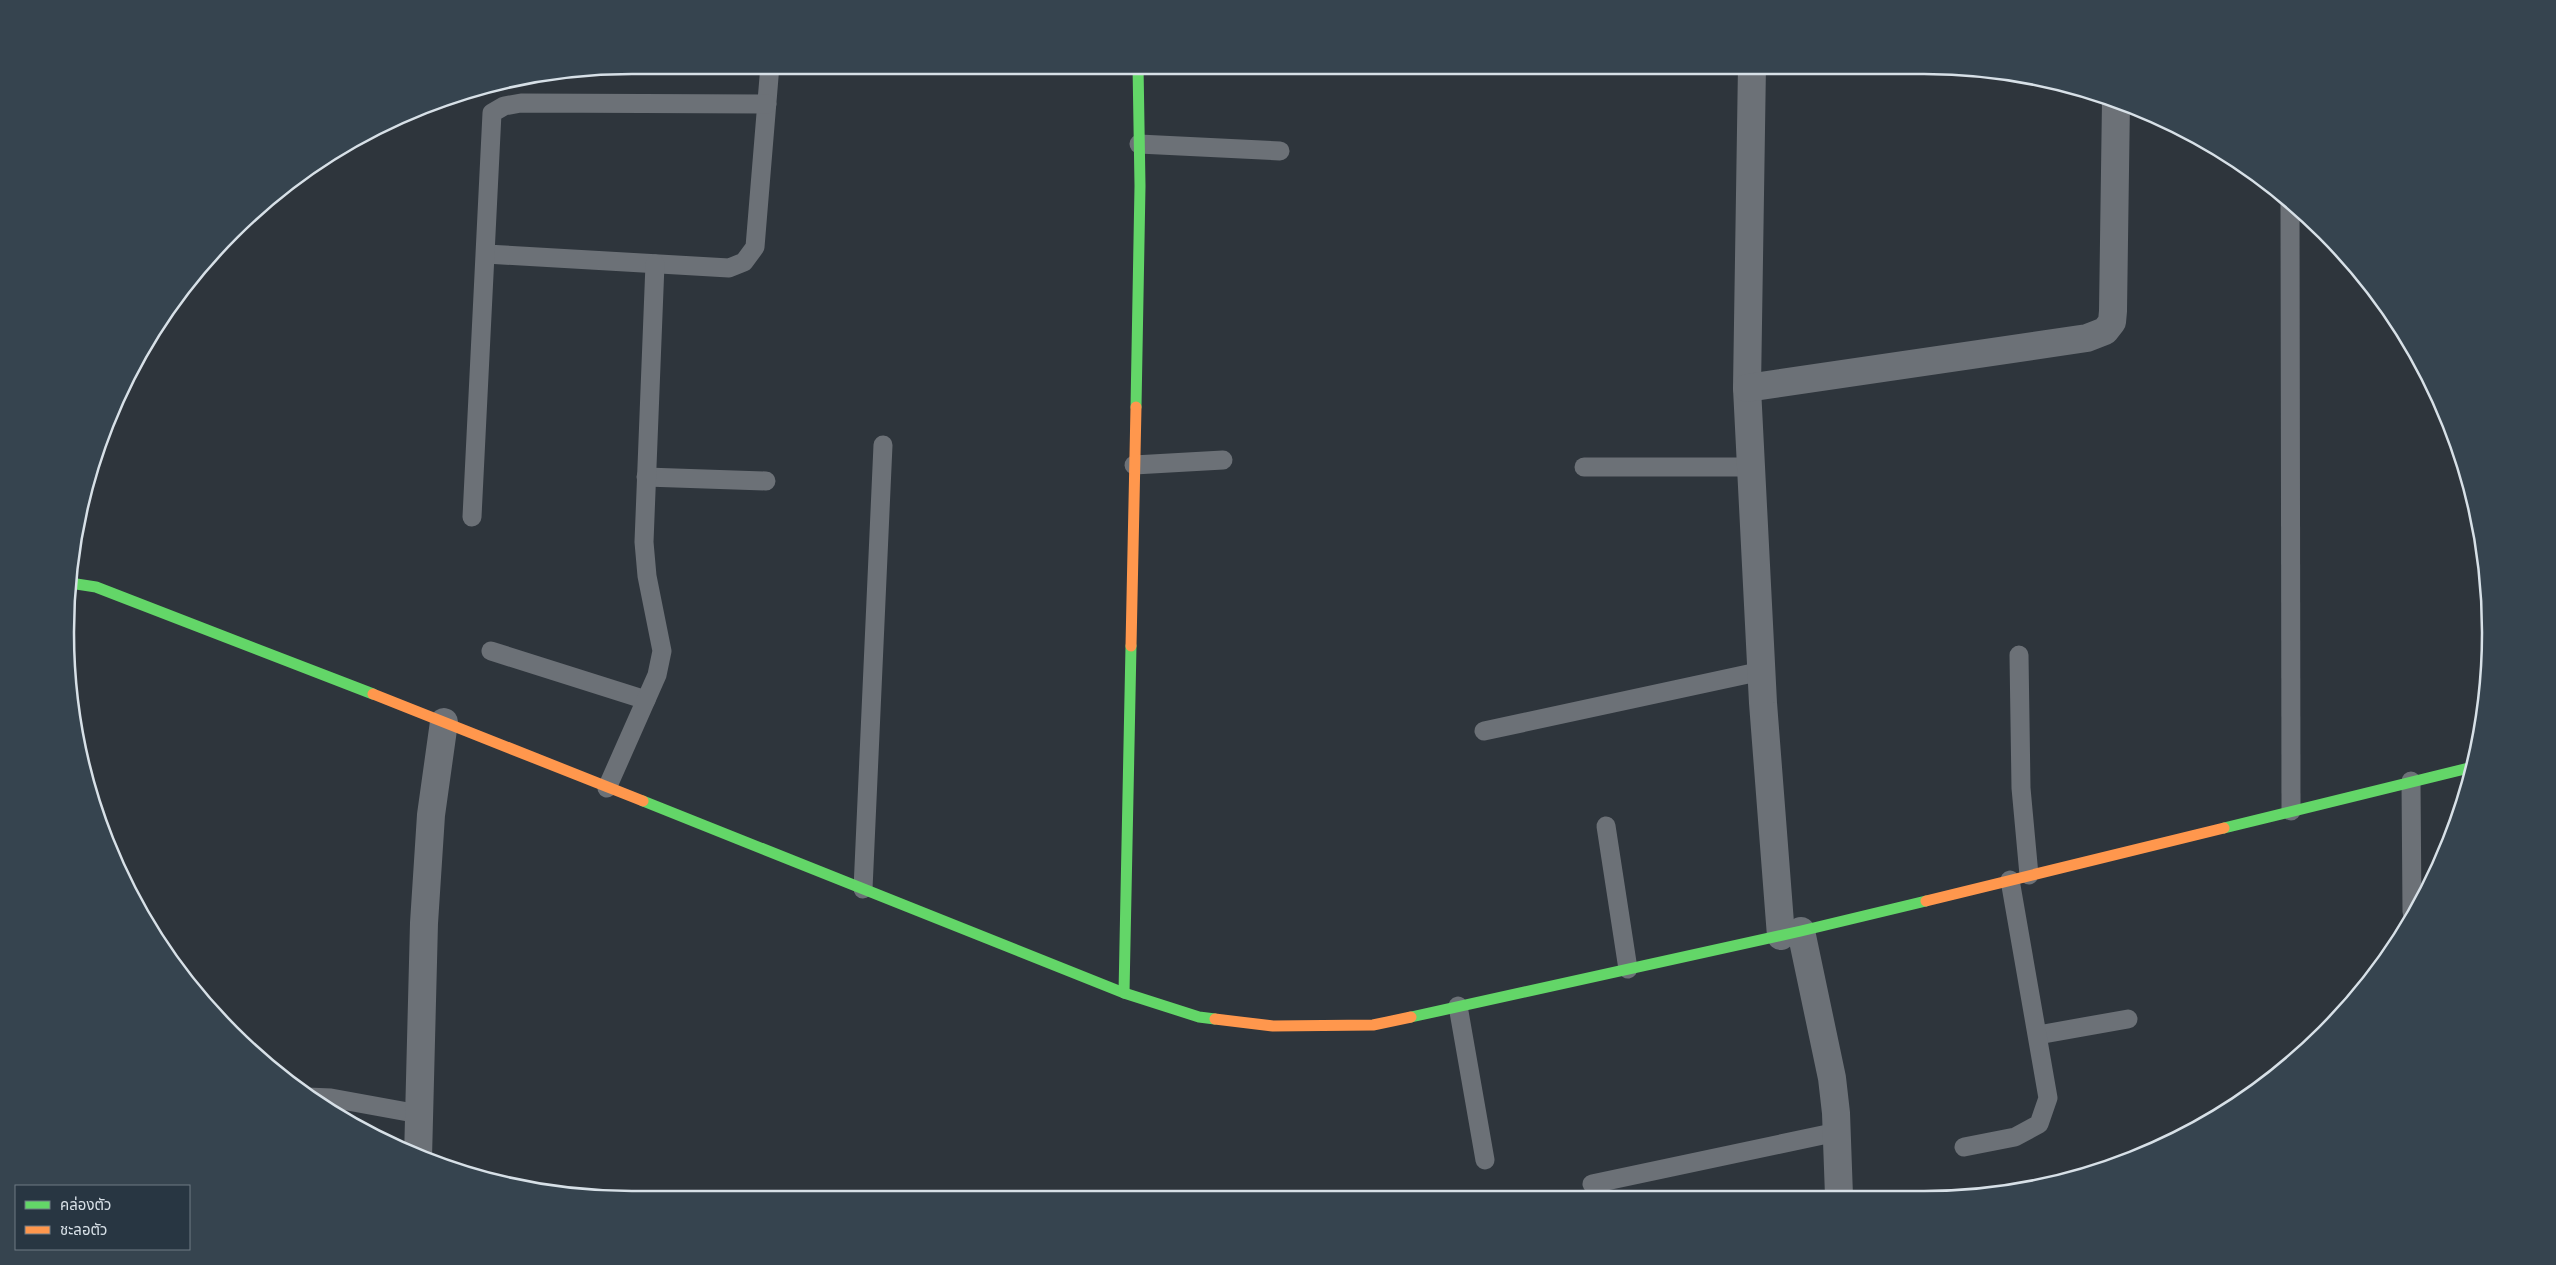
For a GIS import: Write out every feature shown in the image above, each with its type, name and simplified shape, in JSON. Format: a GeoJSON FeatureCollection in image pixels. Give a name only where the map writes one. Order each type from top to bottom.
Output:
{"type":"FeatureCollection","features":[{"type":"Feature","properties":{"kind":"street"},"geometry":{"type":"LineString","coordinates":[[1124,993],[1139,144],[1138,74]]}},
{"type":"Feature","properties":{"kind":"street"},"geometry":{"type":"LineString","coordinates":[[1752,74],[1747,388],[1762,670],[1791,934],[1832,1078],[1837,1132],[1839,1191]]}},
{"type":"Feature","properties":{"kind":"street"},"geometry":{"type":"LineString","coordinates":[[1747,388],[2087,338],[2104,331],[2112,322],[2114,296],[2116,108]]}},
{"type":"Feature","properties":{"kind":"street"},"geometry":{"type":"LineString","coordinates":[[76,584],[96,587],[444,722],[1124,993],[1199,1017],[1273,1026],[1373,1025],[1791,934],[2465,769]]}},
{"type":"Feature","properties":{"kind":"street"},"geometry":{"type":"LineString","coordinates":[[418,1149],[424,923],[431,816],[444,722]]}},
{"type":"Feature","properties":{"kind":"lane"},"geometry":{"type":"LineString","coordinates":[[486,254],[729,268],[744,262],[755,247],[769,74]]}},
{"type":"Feature","properties":{"kind":"lane"},"geometry":{"type":"LineString","coordinates":[[472,517],[492,113],[504,106],[521,102],[767,104]]}},
{"type":"Feature","properties":{"kind":"lane"},"geometry":{"type":"LineString","coordinates":[[1139,144],[1280,151]]}},
{"type":"Feature","properties":{"kind":"lane"},"geometry":{"type":"LineString","coordinates":[[2290,210],[2290,811]]}},
{"type":"Feature","properties":{"kind":"lane"},"geometry":{"type":"LineString","coordinates":[[607,788],[657,675],[662,650],[646,576],[644,542],[655,264]]}},
{"type":"Feature","properties":{"kind":"lane"},"geometry":{"type":"LineString","coordinates":[[862,889],[884,445]]}},
{"type":"Feature","properties":{"kind":"lane"},"geometry":{"type":"LineString","coordinates":[[1134,465],[1223,460]]}},
{"type":"Feature","properties":{"kind":"lane"},"geometry":{"type":"LineString","coordinates":[[1584,467],[1751,467]]}},
{"type":"Feature","properties":{"kind":"lane"},"geometry":{"type":"LineString","coordinates":[[646,477],[766,481]]}},
{"type":"Feature","properties":{"kind":"lane"},"geometry":{"type":"LineString","coordinates":[[491,651],[646,700]]}},
{"type":"Feature","properties":{"kind":"lane"},"geometry":{"type":"LineString","coordinates":[[2018,656],[2021,788],[2028,875]]}},
{"type":"Feature","properties":{"kind":"lane"},"geometry":{"type":"LineString","coordinates":[[1484,730],[1762,670]]}},
{"type":"Feature","properties":{"kind":"lane"},"geometry":{"type":"LineString","coordinates":[[2411,781],[2412,903]]}},
{"type":"Feature","properties":{"kind":"lane"},"geometry":{"type":"LineString","coordinates":[[1606,826],[1628,969]]}},
{"type":"Feature","properties":{"kind":"lane"},"geometry":{"type":"LineString","coordinates":[[1964,1147],[2015,1137],[2040,1124],[2048,1098],[2010,880]]}},
{"type":"Feature","properties":{"kind":"lane"},"geometry":{"type":"LineString","coordinates":[[1458,1006],[1485,1160]]}},
{"type":"Feature","properties":{"kind":"lane"},"geometry":{"type":"LineString","coordinates":[[2038,1034],[2128,1019]]}},
{"type":"Feature","properties":{"kind":"lane"},"geometry":{"type":"LineString","coordinates":[[323,1098],[418,1114]]}},
{"type":"Feature","properties":{"kind":"lane"},"geometry":{"type":"LineString","coordinates":[[1592,1184],[1837,1132]]}},
{"type":"Feature","properties":{"kind":"traffic: fast"},"geometry":{"type":"LineString","coordinates":[[1136,407],[1140,186],[1138,74]]}},
{"type":"Feature","properties":{"kind":"traffic: fast"},"geometry":{"type":"LineString","coordinates":[[76,584],[96,587],[373,694]]}},
{"type":"Feature","properties":{"kind":"traffic: fast"},"geometry":{"type":"LineString","coordinates":[[1124,993],[1131,646]]}},
{"type":"Feature","properties":{"kind":"traffic: fast"},"geometry":{"type":"LineString","coordinates":[[2224,828],[2465,769]]}},
{"type":"Feature","properties":{"kind":"traffic: fast"},"geometry":{"type":"LineString","coordinates":[[643,801],[1124,993],[1199,1017],[1215,1019]]}},
{"type":"Feature","properties":{"kind":"traffic: fast"},"geometry":{"type":"LineString","coordinates":[[1411,1017],[1801,931],[1926,901]]}},
{"type":"Feature","properties":{"kind":"traffic: slow"},"geometry":{"type":"LineString","coordinates":[[1131,646],[1136,407]]}},
{"type":"Feature","properties":{"kind":"traffic: slow"},"geometry":{"type":"LineString","coordinates":[[373,694],[643,801]]}},
{"type":"Feature","properties":{"kind":"traffic: slow"},"geometry":{"type":"LineString","coordinates":[[1926,901],[2224,828]]}},
{"type":"Feature","properties":{"kind":"traffic: slow"},"geometry":{"type":"LineString","coordinates":[[1215,1019],[1273,1026],[1373,1025],[1411,1017]]}}]}
